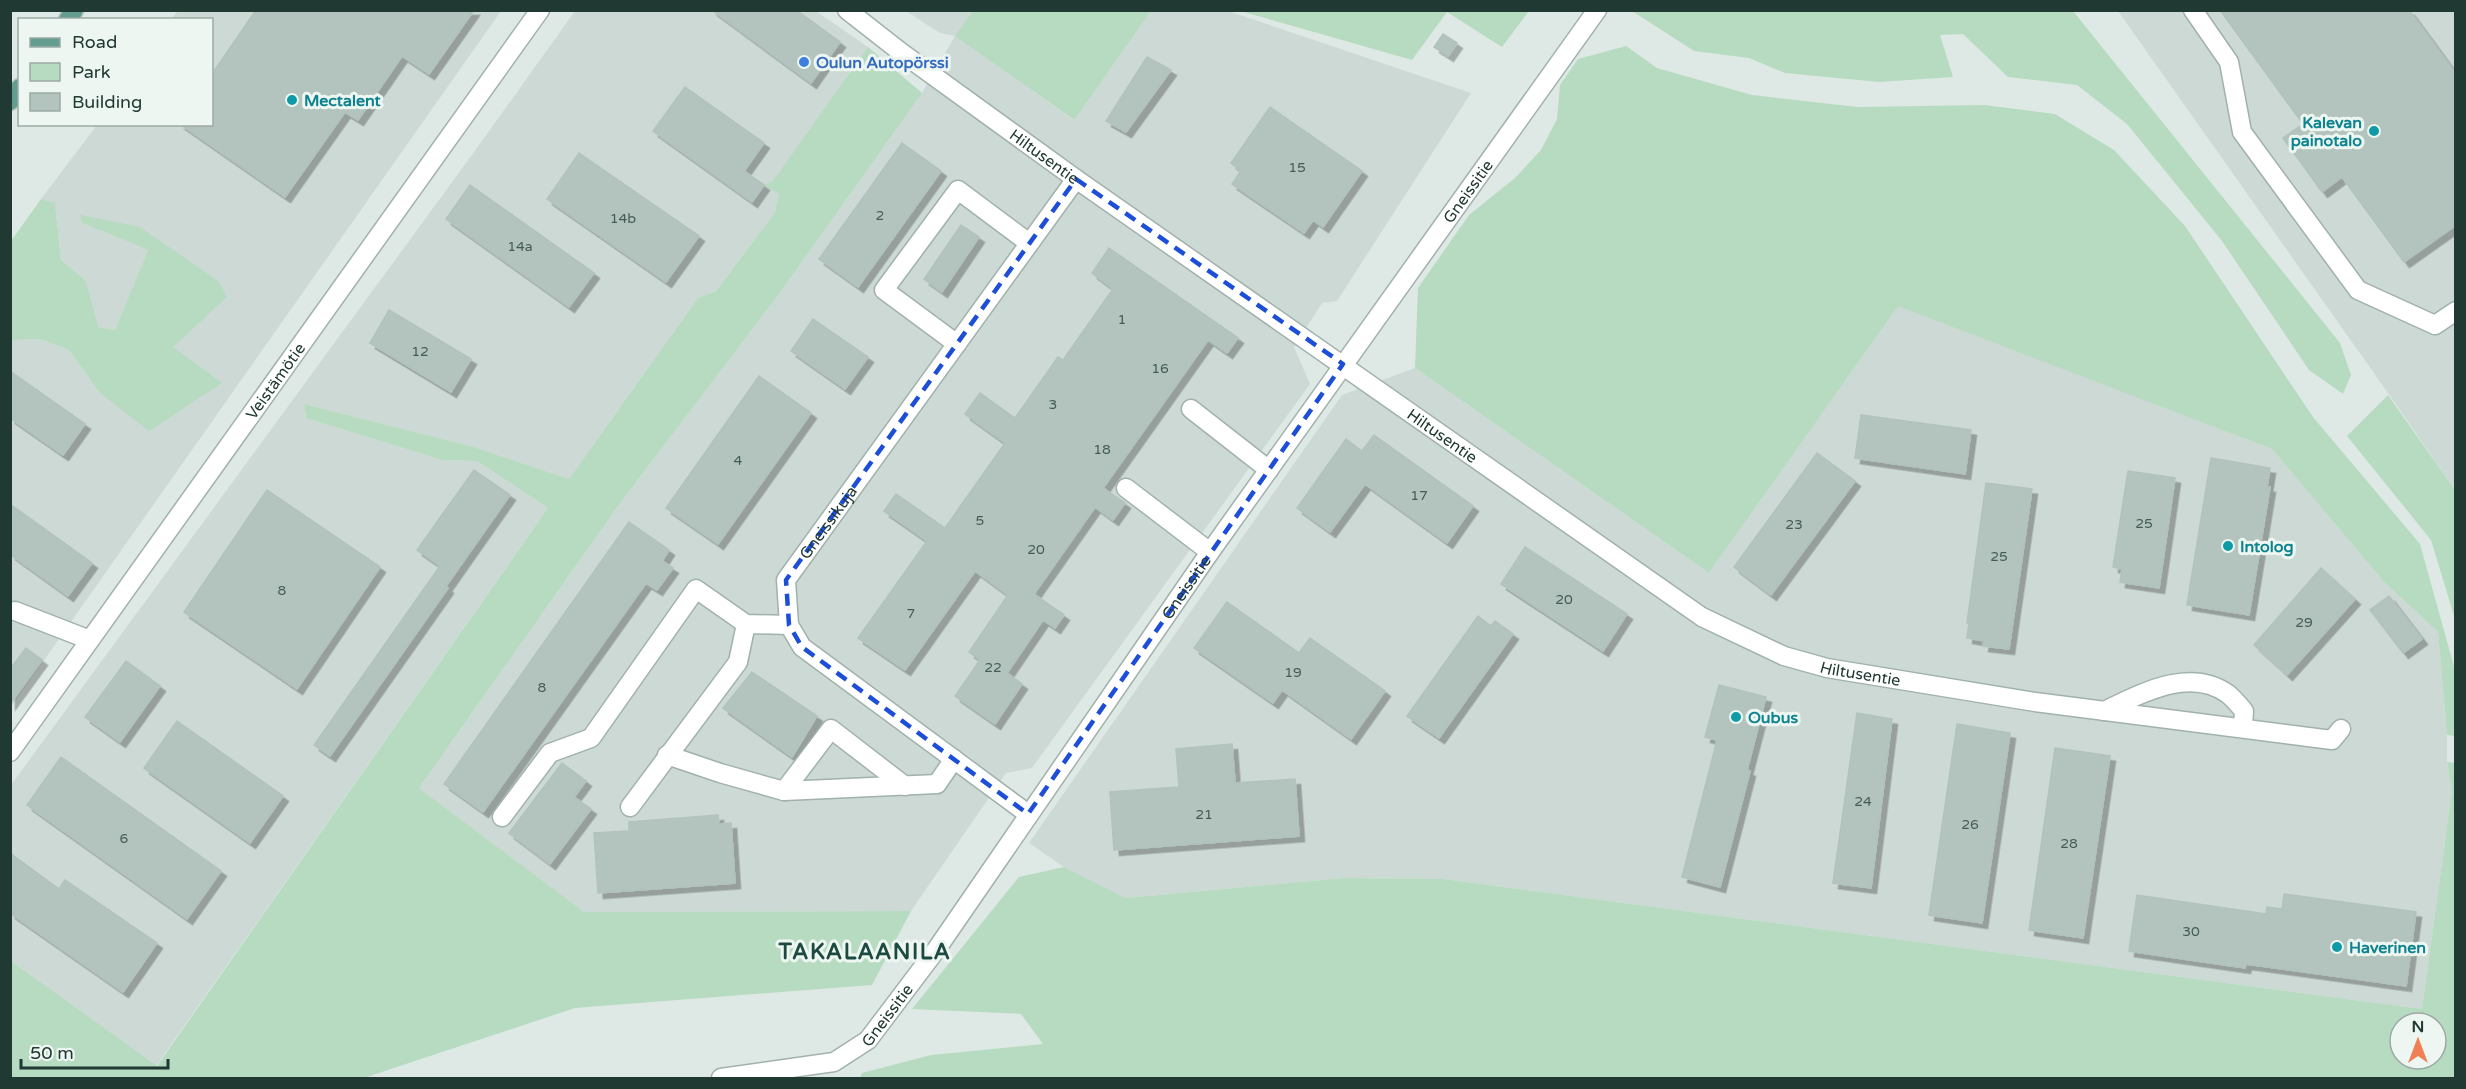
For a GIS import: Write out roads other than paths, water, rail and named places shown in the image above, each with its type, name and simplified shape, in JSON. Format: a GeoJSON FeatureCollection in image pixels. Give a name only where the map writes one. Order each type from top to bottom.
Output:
{"type":"FeatureCollection","features":[{"type":"Feature","properties":{"kind":"street","name":"Veistämötie"},"geometry":{"type":"LineString","coordinates":[[10,752],[540,10]]}},
{"type":"Feature","properties":{"kind":"street","name":"Hiltusentie"},"geometry":{"type":"LineString","coordinates":[[847,10],[1076,178],[1702,617],[1784,656],[1827,668],[1912,684],[2332,740],[2341,729]]}},
{"type":"Feature","properties":{"kind":"street","name":"Gneissitie"},"geometry":{"type":"LineString","coordinates":[[721,1078],[834,1062],[868,1040],[936,950],[1210,552],[1597,10]]}},
{"type":"Feature","properties":{"kind":"street"},"geometry":{"type":"LineString","coordinates":[[2193,10],[2229,62],[2242,132],[2358,290],[2435,325],[2456,311]]}},
{"type":"Feature","properties":{"kind":"street","name":"Gneissikuja"},"geometry":{"type":"LineString","coordinates":[[1028,814],[801,647],[789,625],[786,580],[1076,178]]}},
{"type":"Feature","properties":{"kind":"street"},"geometry":{"type":"LineString","coordinates":[[957,344],[884,290],[958,190],[1029,243]]}},
{"type":"Feature","properties":{"kind":"street"},"geometry":{"type":"LineString","coordinates":[[1191,409],[1269,470]]}},
{"type":"Feature","properties":{"kind":"street"},"geometry":{"type":"LineString","coordinates":[[1126,488],[1210,552]]}},
{"type":"Feature","properties":{"kind":"street"},"geometry":{"type":"LineString","coordinates":[[502,817],[550,753],[591,738],[696,589],[746,624],[789,625]]}},
{"type":"Feature","properties":{"kind":"street"},"geometry":{"type":"LineString","coordinates":[[12,613],[90,640]]}},
{"type":"Feature","properties":{"kind":"street"},"geometry":{"type":"LineString","coordinates":[[630,807],[667,754],[738,663],[746,624]]}},
{"type":"Feature","properties":{"kind":"street"},"geometry":{"type":"LineString","coordinates":[[2102,711],[2143,693],[2188,681],[2205,684],[2227,694],[2244,711],[2243,727]]}},
{"type":"Feature","properties":{"kind":"street"},"geometry":{"type":"LineString","coordinates":[[784,791],[831,729],[905,786]]}},
{"type":"Feature","properties":{"kind":"street"},"geometry":{"type":"LineString","coordinates":[[667,754],[720,773],[784,791],[937,784],[954,759]]}},
{"type":"Feature","properties":{"kind":"place","name":"Oulun Autopörssi"},"geometry":{"type":"Point","coordinates":[804,62]}},
{"type":"Feature","properties":{"kind":"place","name":"Mectalent"},"geometry":{"type":"Point","coordinates":[292,100]}},
{"type":"Feature","properties":{"kind":"place","name":"Kalevan painotalo"},"geometry":{"type":"Point","coordinates":[2374,131]}},
{"type":"Feature","properties":{"kind":"place","name":"Intolog"},"geometry":{"type":"Point","coordinates":[2228,546]}},
{"type":"Feature","properties":{"kind":"place","name":"Oubus"},"geometry":{"type":"Point","coordinates":[1736,717]}},
{"type":"Feature","properties":{"kind":"place","name":"Haverinen"},"geometry":{"type":"Point","coordinates":[2337,947]}},
{"type":"Feature","properties":{"kind":"district","name":"TAKALAANILA"},"geometry":{"type":"Point","coordinates":[865,951]}}]}
